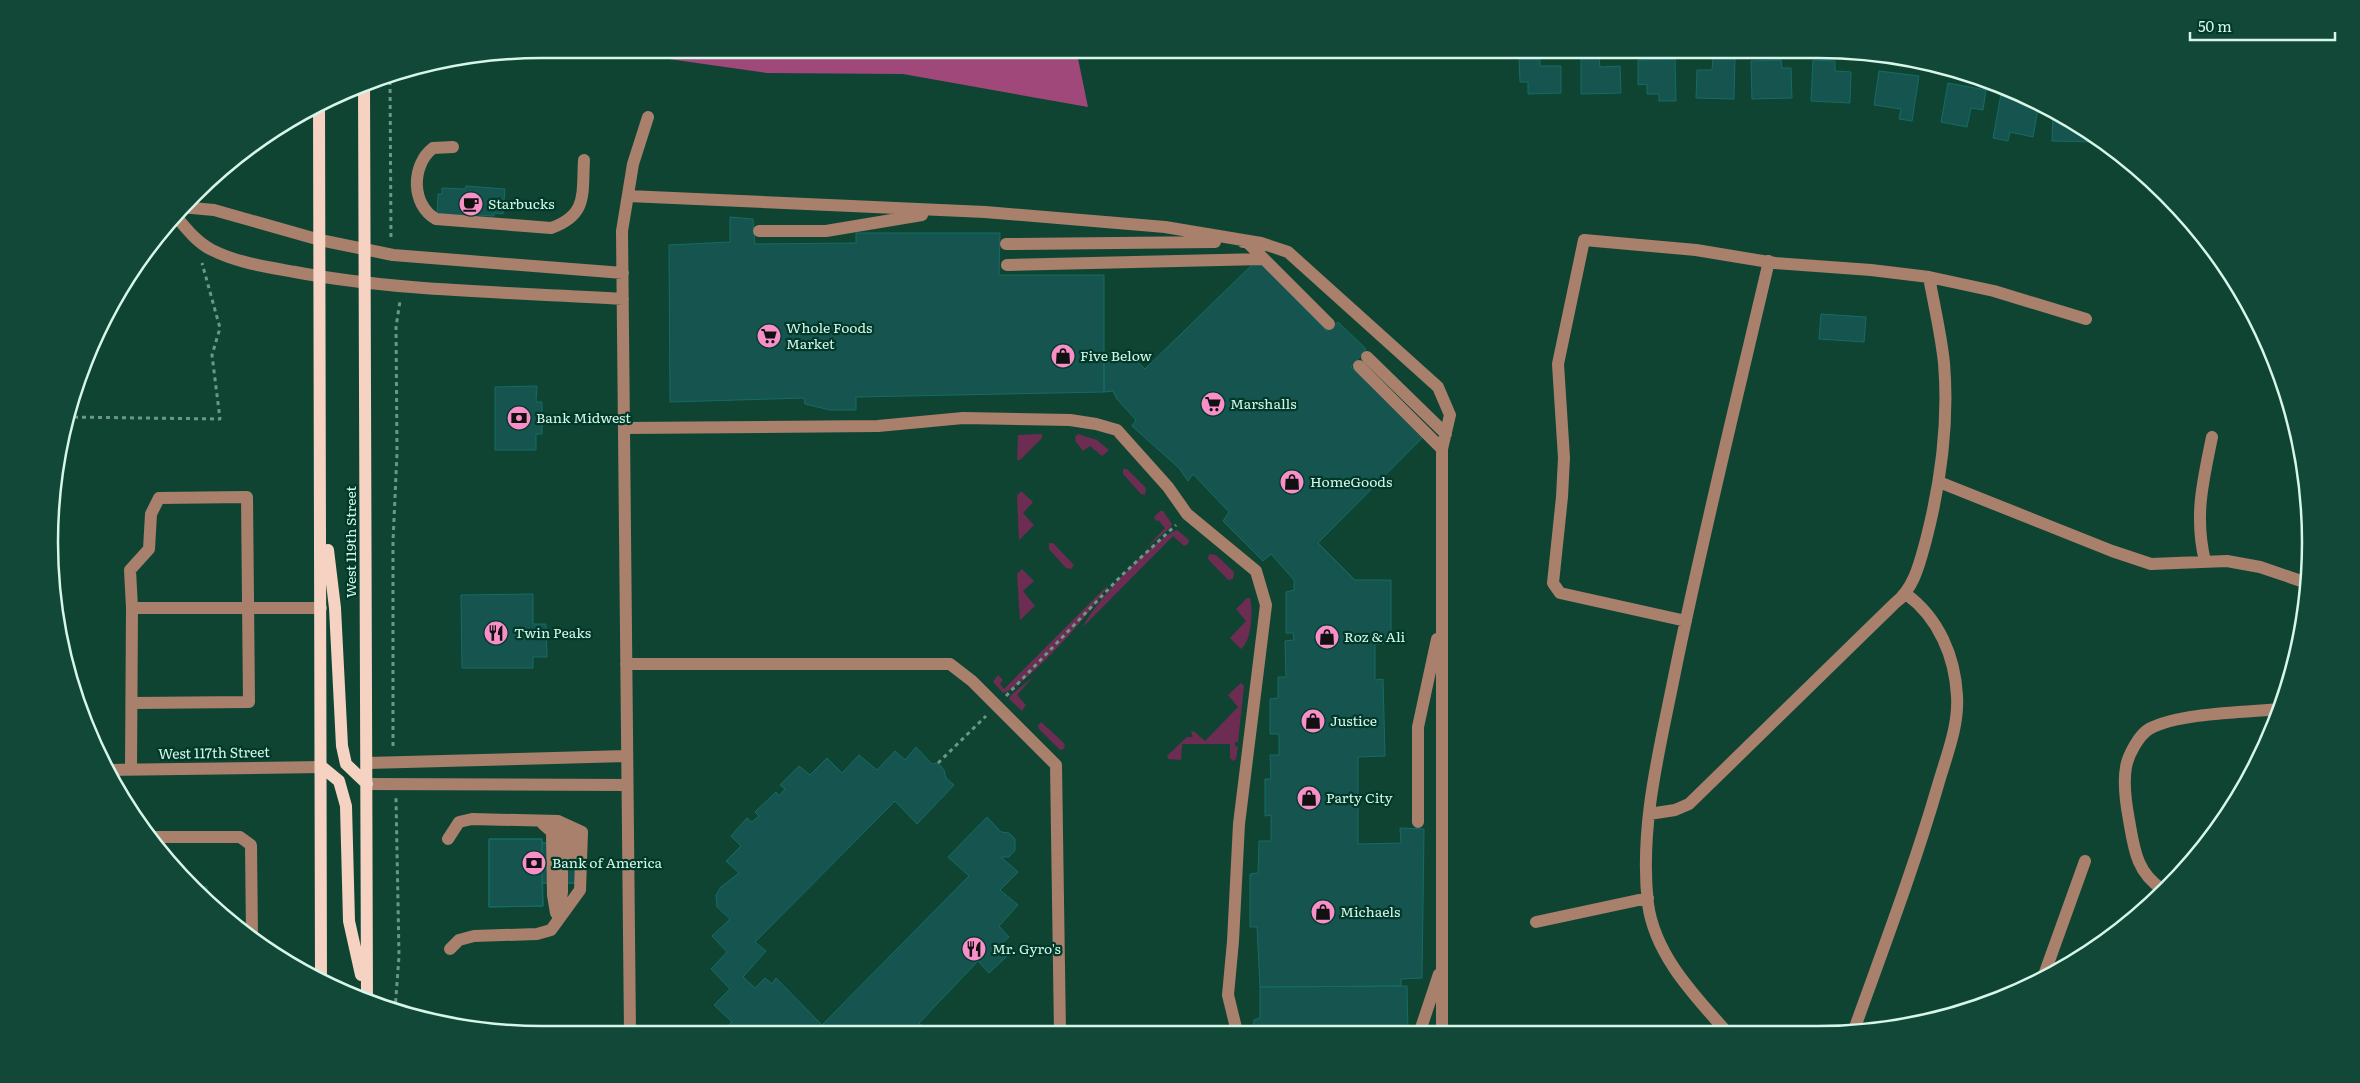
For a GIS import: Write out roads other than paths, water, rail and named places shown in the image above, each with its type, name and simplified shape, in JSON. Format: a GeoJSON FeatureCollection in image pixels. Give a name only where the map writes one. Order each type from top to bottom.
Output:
{"type":"FeatureCollection","features":[{"type":"Feature","properties":{"kind":"main road","name":"West 119th Street"},"geometry":{"type":"LineString","coordinates":[[364,91],[367,993]]}},
{"type":"Feature","properties":{"kind":"main road"},"geometry":{"type":"LineString","coordinates":[[319,111],[321,973]]}},
{"type":"Feature","properties":{"kind":"main road"},"geometry":{"type":"LineString","coordinates":[[321,493],[335,608],[342,746],[346,764],[367,784]]}},
{"type":"Feature","properties":{"kind":"main road"},"geometry":{"type":"LineString","coordinates":[[322,767],[339,781],[346,806],[349,921],[365,992]]}},
{"type":"Feature","properties":{"kind":"street"},"geometry":{"type":"LineString","coordinates":[[630,1026],[622,232],[633,164],[648,117]]}},
{"type":"Feature","properties":{"kind":"street"},"geometry":{"type":"LineString","coordinates":[[453,147],[433,148],[420,163],[418,176],[421,205],[427,214],[436,219],[551,228],[567,222],[579,208],[584,160]]}},
{"type":"Feature","properties":{"kind":"street"},"geometry":{"type":"LineString","coordinates":[[628,196],[946,211],[1165,227],[1247,242],[1329,324]]}},
{"type":"Feature","properties":{"kind":"street"},"geometry":{"type":"LineString","coordinates":[[191,208],[214,210],[343,246],[393,255],[623,273]]}},
{"type":"Feature","properties":{"kind":"street"},"geometry":{"type":"LineString","coordinates":[[758,232],[826,232],[946,211]]}},
{"type":"Feature","properties":{"kind":"street"},"geometry":{"type":"LineString","coordinates":[[179,220],[196,240],[211,250],[242,262],[320,277],[365,282],[623,299]]}},
{"type":"Feature","properties":{"kind":"street"},"geometry":{"type":"LineString","coordinates":[[1686,621],[1560,593],[1553,583],[1564,458],[1558,364],[1584,240],[1696,250],[1769,261],[1929,277],[1994,291],[2086,319]]}},
{"type":"Feature","properties":{"kind":"street"},"geometry":{"type":"LineString","coordinates":[[1006,244],[1261,243],[1288,252],[1438,387],[1450,415],[1442,449],[1442,1026]]}},
{"type":"Feature","properties":{"kind":"street"},"geometry":{"type":"LineString","coordinates":[[1007,264],[1263,258]]}},
{"type":"Feature","properties":{"kind":"street"},"geometry":{"type":"LineString","coordinates":[[1721,1026],[1681,980],[1656,934],[1648,898],[1646,843],[1652,785],[1686,621],[1769,261]]}},
{"type":"Feature","properties":{"kind":"street"},"geometry":{"type":"LineString","coordinates":[[1649,814],[1675,810],[1690,804],[1906,594],[1921,558],[1943,458],[1944,364],[1929,277]]}},
{"type":"Feature","properties":{"kind":"street"},"geometry":{"type":"LineString","coordinates":[[1442,449],[1363,362],[1446,434]]}},
{"type":"Feature","properties":{"kind":"street"},"geometry":{"type":"LineString","coordinates":[[624,428],[878,426],[962,418],[1070,420],[1117,430],[1168,487],[1187,514],[1256,571],[1266,605],[1239,824],[1228,995],[1236,1026]]}},
{"type":"Feature","properties":{"kind":"street"},"geometry":{"type":"LineString","coordinates":[[2205,561],[2201,546],[2198,511],[2212,437]]}},
{"type":"Feature","properties":{"kind":"street"},"geometry":{"type":"LineString","coordinates":[[1939,482],[2112,551],[2151,564],[2227,561],[2260,566],[2300,581]]}},
{"type":"Feature","properties":{"kind":"street"},"geometry":{"type":"LineString","coordinates":[[131,769],[132,608],[130,570],[149,549],[151,514],[159,498],[246,497],[249,702],[132,703]]}},
{"type":"Feature","properties":{"kind":"street"},"geometry":{"type":"LineString","coordinates":[[1856,1023],[1928,818],[1954,725],[1957,698],[1952,662],[1942,637],[1928,615],[1906,594]]}},
{"type":"Feature","properties":{"kind":"street"},"geometry":{"type":"LineString","coordinates":[[132,608],[321,608]]}},
{"type":"Feature","properties":{"kind":"street"},"geometry":{"type":"LineString","coordinates":[[1418,822],[1418,727],[1442,614]]}},
{"type":"Feature","properties":{"kind":"street"},"geometry":{"type":"LineString","coordinates":[[626,664],[950,664],[972,681],[1056,765],[1060,1026]]}},
{"type":"Feature","properties":{"kind":"street"},"geometry":{"type":"LineString","coordinates":[[2158,887],[2150,881],[2135,855],[2128,812],[2126,767],[2132,751],[2148,730],[2170,721],[2272,710]]}},
{"type":"Feature","properties":{"kind":"street"},"geometry":{"type":"LineString","coordinates":[[367,763],[627,756]]}},
{"type":"Feature","properties":{"kind":"street","name":"West 117th Street"},"geometry":{"type":"LineString","coordinates":[[114,770],[322,767]]}},
{"type":"Feature","properties":{"kind":"street"},"geometry":{"type":"LineString","coordinates":[[367,784],[627,785]]}},
{"type":"Feature","properties":{"kind":"street"},"geometry":{"type":"LineString","coordinates":[[448,839],[459,822],[472,819],[558,821],[573,833],[573,890],[551,930],[545,933],[474,936],[458,940],[450,949]]}},
{"type":"Feature","properties":{"kind":"street"},"geometry":{"type":"LineString","coordinates":[[539,820],[552,832],[552,895],[558,920]]}},
{"type":"Feature","properties":{"kind":"street"},"geometry":{"type":"LineString","coordinates":[[159,837],[240,837],[251,845],[252,929]]}},
{"type":"Feature","properties":{"kind":"street"},"geometry":{"type":"LineString","coordinates":[[2047,968],[2085,861]]}},
{"type":"Feature","properties":{"kind":"street"},"geometry":{"type":"LineString","coordinates":[[1536,922],[1648,898]]}},
{"type":"Feature","properties":{"kind":"street"},"geometry":{"type":"LineString","coordinates":[[1422,1026],[1442,964]]}},
{"type":"Feature","properties":{"kind":"place","name":"Starbucks"},"geometry":{"type":"Point","coordinates":[471,204]}},
{"type":"Feature","properties":{"kind":"place","name":"Whole Foods Market"},"geometry":{"type":"Point","coordinates":[769,336]}},
{"type":"Feature","properties":{"kind":"place","name":"Five Below"},"geometry":{"type":"Point","coordinates":[1063,356]}},
{"type":"Feature","properties":{"kind":"place","name":"Marshalls"},"geometry":{"type":"Point","coordinates":[1213,404]}},
{"type":"Feature","properties":{"kind":"place","name":"Bank Midwest"},"geometry":{"type":"Point","coordinates":[519,418]}},
{"type":"Feature","properties":{"kind":"place","name":"HomeGoods"},"geometry":{"type":"Point","coordinates":[1292,482]}},
{"type":"Feature","properties":{"kind":"place","name":"Twin Peaks"},"geometry":{"type":"Point","coordinates":[496,633]}},
{"type":"Feature","properties":{"kind":"place","name":"Roz & Ali"},"geometry":{"type":"Point","coordinates":[1327,637]}},
{"type":"Feature","properties":{"kind":"place","name":"Justice"},"geometry":{"type":"Point","coordinates":[1313,721]}},
{"type":"Feature","properties":{"kind":"place","name":"Party City"},"geometry":{"type":"Point","coordinates":[1309,798]}},
{"type":"Feature","properties":{"kind":"place","name":"Bank of America"},"geometry":{"type":"Point","coordinates":[534,863]}},
{"type":"Feature","properties":{"kind":"place","name":"Michaels"},"geometry":{"type":"Point","coordinates":[1323,912]}},
{"type":"Feature","properties":{"kind":"place","name":"Mr. Gyro's"},"geometry":{"type":"Point","coordinates":[974,949]}}]}
